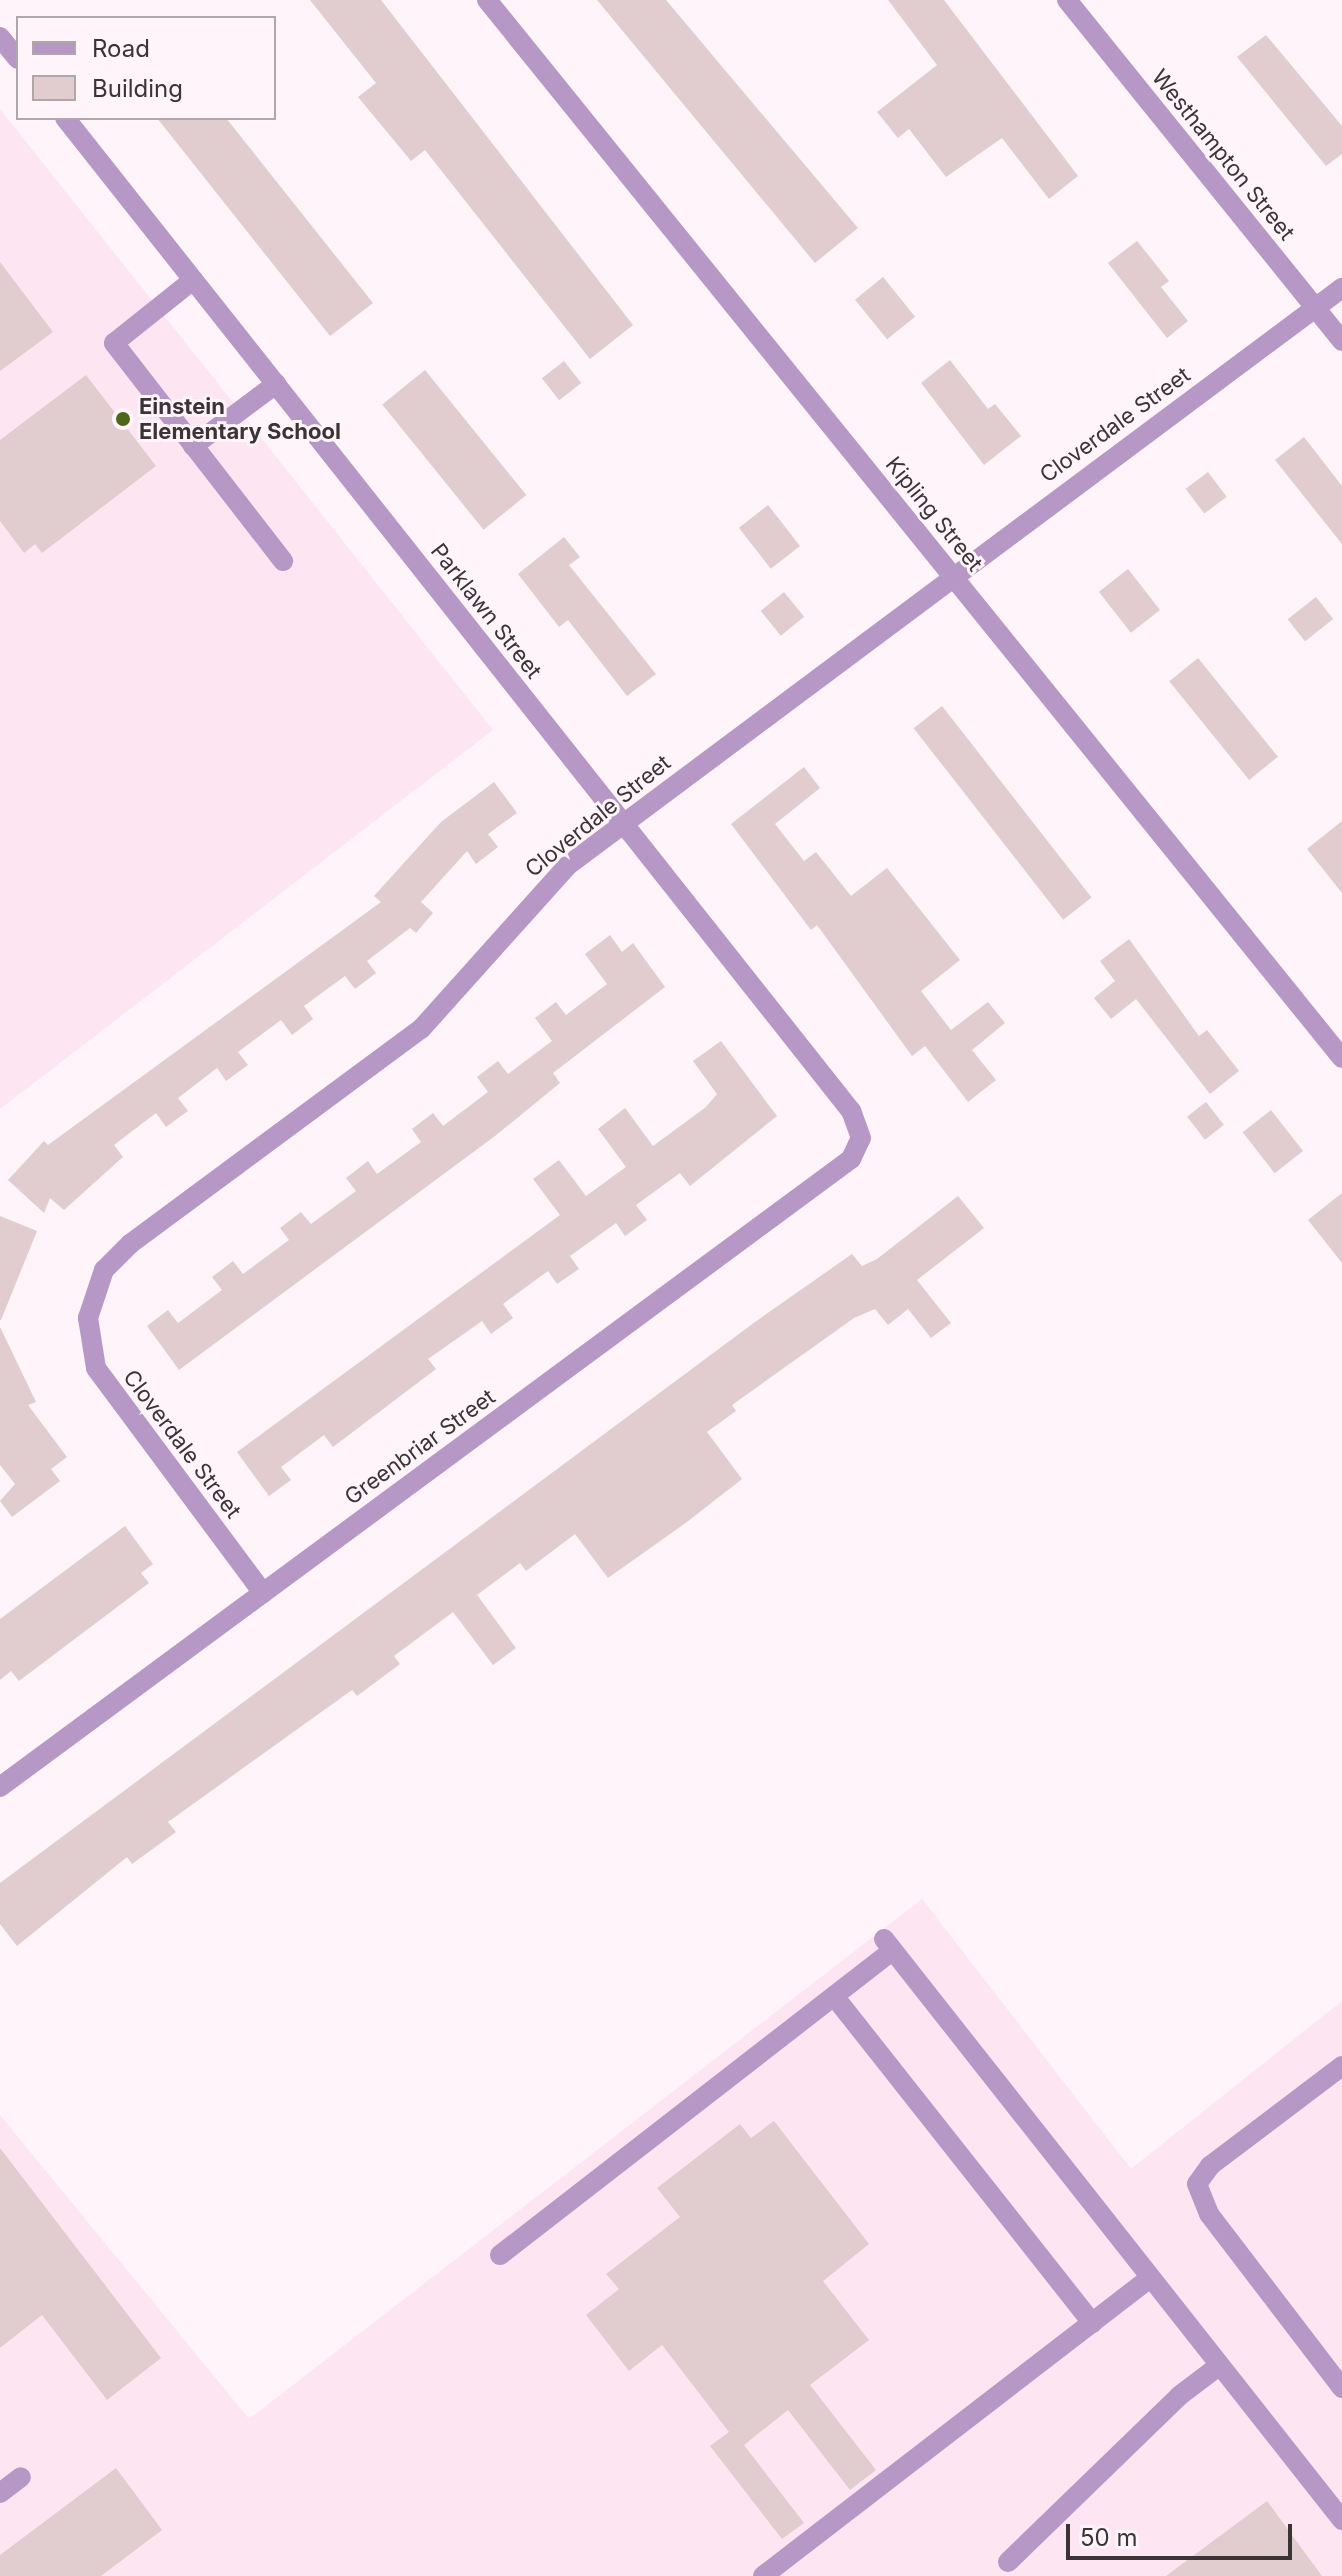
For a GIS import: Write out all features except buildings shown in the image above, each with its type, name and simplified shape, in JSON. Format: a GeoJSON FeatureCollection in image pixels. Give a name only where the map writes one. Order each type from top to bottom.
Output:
{"type":"FeatureCollection","features":[{"type":"Feature","properties":{"kind":"street","name":"Kipling Street"},"geometry":{"type":"LineString","coordinates":[[487,0],[1342,1058]]}},
{"type":"Feature","properties":{"kind":"street","name":"Westhampton Street"},"geometry":{"type":"LineString","coordinates":[[1067,0],[1342,341]]}},
{"type":"Feature","properties":{"kind":"street"},"geometry":{"type":"LineString","coordinates":[[0,37],[16,57]]}},
{"type":"Feature","properties":{"kind":"street","name":"Parklawn Street"},"geometry":{"type":"LineString","coordinates":[[67,120],[851,1111],[861,1138]]}},
{"type":"Feature","properties":{"kind":"street"},"geometry":{"type":"LineString","coordinates":[[193,280],[114,343],[283,561]]}},
{"type":"Feature","properties":{"kind":"street","name":"Cloverdale Street"},"geometry":{"type":"LineString","coordinates":[[263,1593],[96,1368],[88,1318],[94,1290],[130,1244],[421,1029],[458,994],[544,887],[624,822],[1342,288]]}},
{"type":"Feature","properties":{"kind":"street"},"geometry":{"type":"LineString","coordinates":[[193,446],[276,384]]}},
{"type":"Feature","properties":{"kind":"street","name":"Greenbriar Street"},"geometry":{"type":"LineString","coordinates":[[0,1787],[851,1159],[861,1138]]}},
{"type":"Feature","properties":{"kind":"street"},"geometry":{"type":"LineString","coordinates":[[500,2255],[834,1996],[889,1944],[1150,2278],[1340,2513]]}},
{"type":"Feature","properties":{"kind":"street"},"geometry":{"type":"LineString","coordinates":[[834,1996],[1092,2323]]}},
{"type":"Feature","properties":{"kind":"street"},"geometry":{"type":"LineString","coordinates":[[1342,2066],[1210,2166],[1197,2184],[1209,2214],[1342,2388]]}},
{"type":"Feature","properties":{"kind":"street"},"geometry":{"type":"LineString","coordinates":[[763,2576],[1150,2278]]}},
{"type":"Feature","properties":{"kind":"street"},"geometry":{"type":"LineString","coordinates":[[1008,2562],[1179,2396],[1220,2365]]}},
{"type":"Feature","properties":{"kind":"street"},"geometry":{"type":"LineString","coordinates":[[0,2493],[21,2477]]}},
{"type":"Feature","properties":{"kind":"shaded area","name":"Einstein Elementary School"},"geometry":{"type":"Polygon","coordinates":[[[0,109],[493,730],[0,1109],[0,109]]]}},
{"type":"Feature","properties":{"kind":"shaded area"},"geometry":{"type":"Polygon","coordinates":[[[922,1899],[1131,2169],[1342,2001],[1342,2576],[0,2576],[0,2115],[249,2419],[922,1899]]]}},
{"type":"Feature","properties":{"kind":"place","name":"Einstein Elementary School"},"geometry":{"type":"Point","coordinates":[123,419]}}]}
